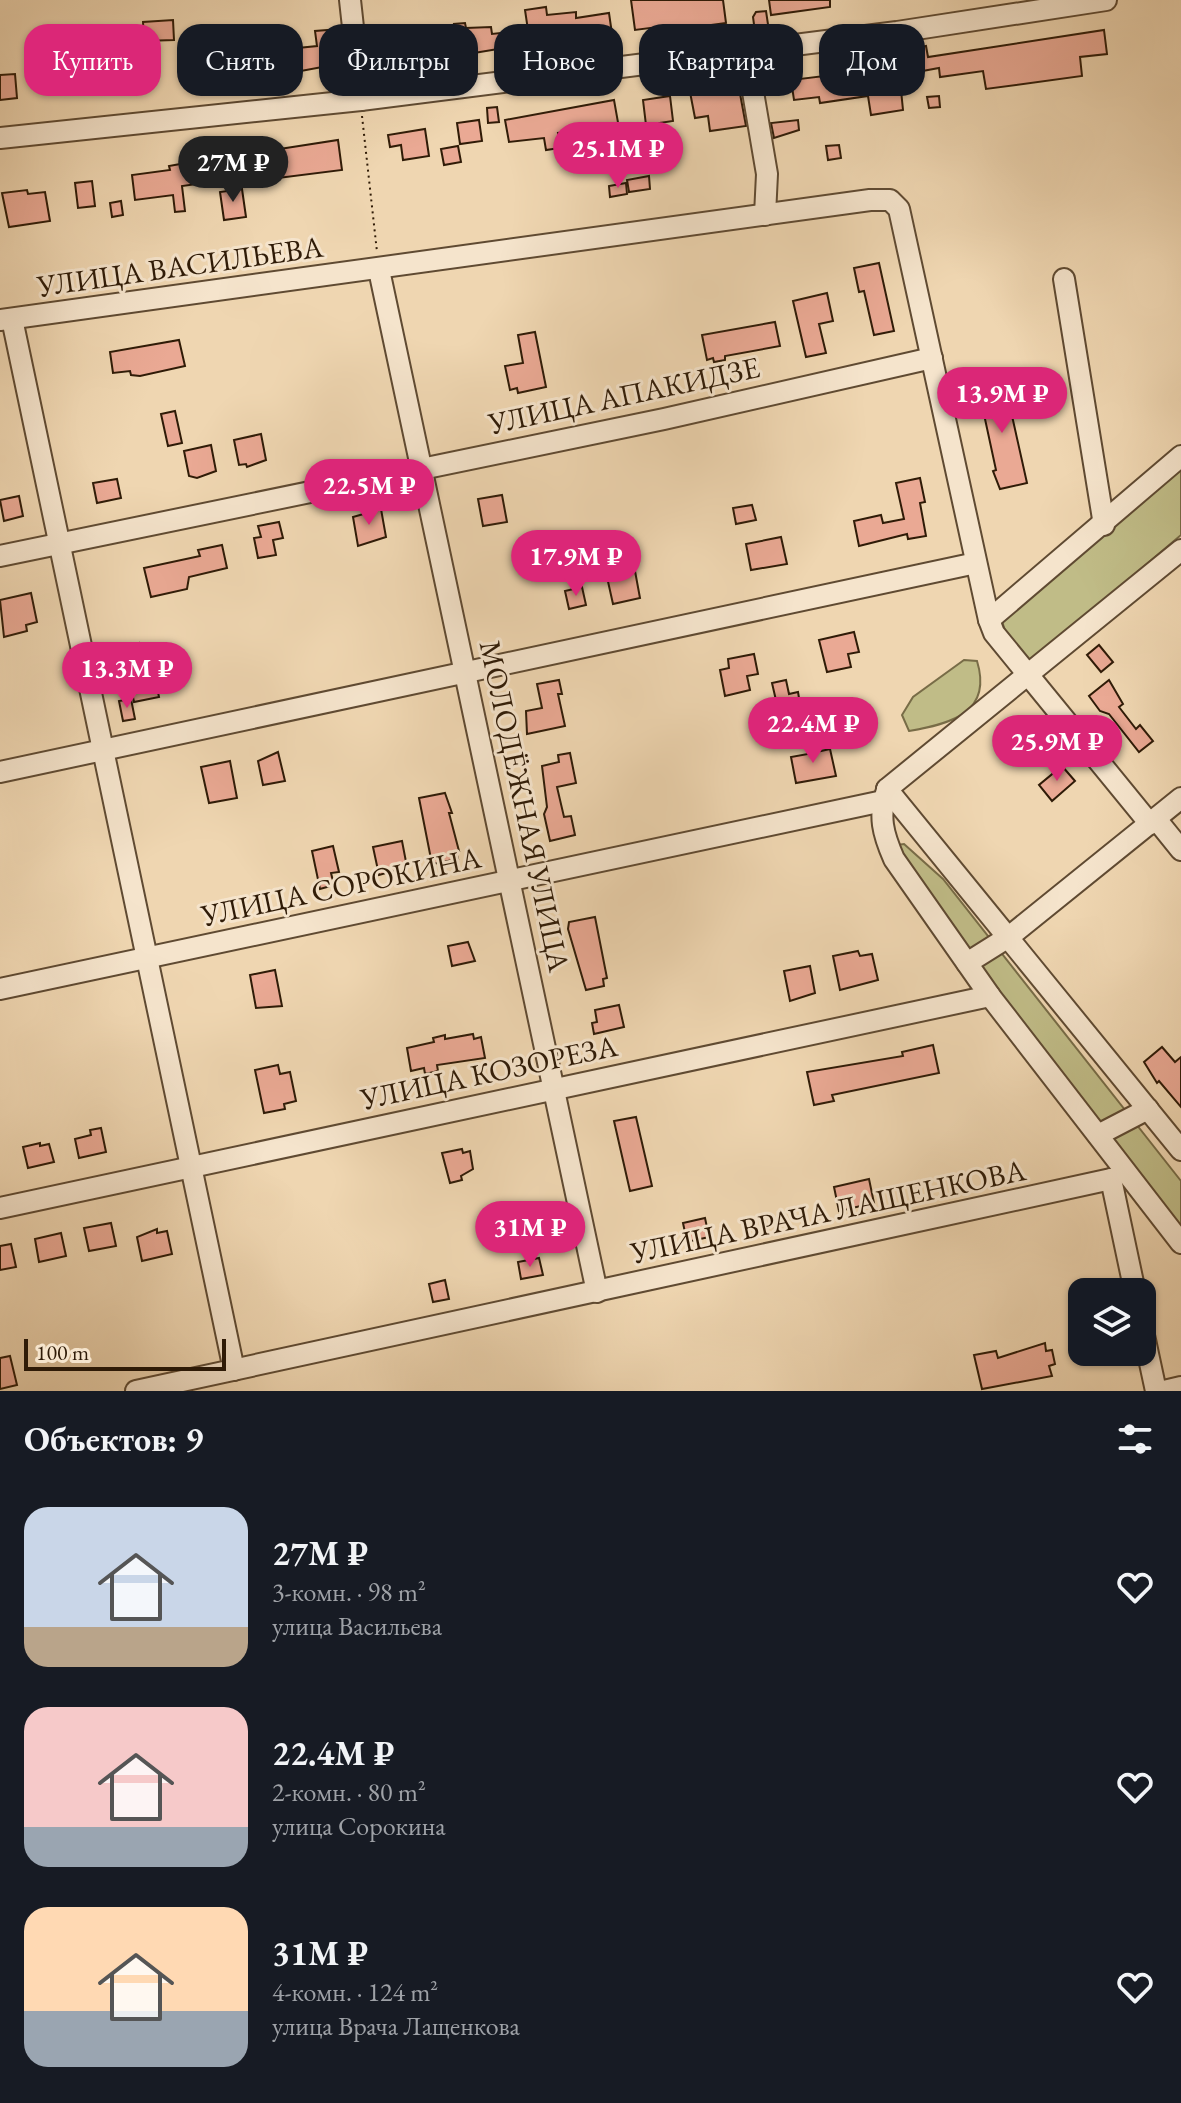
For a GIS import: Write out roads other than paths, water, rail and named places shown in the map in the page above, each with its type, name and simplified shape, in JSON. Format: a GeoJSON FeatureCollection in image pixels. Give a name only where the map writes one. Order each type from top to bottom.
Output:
{"type":"FeatureCollection","features":[{"type":"Feature","properties":{"kind":"street"},"geometry":{"type":"LineString","coordinates":[[350,0],[361,100]]}},
{"type":"Feature","properties":{"kind":"street"},"geometry":{"type":"LineString","coordinates":[[803,43],[1106,0]]}},
{"type":"Feature","properties":{"kind":"street"},"geometry":{"type":"LineString","coordinates":[[0,138],[361,100],[639,65]]}},
{"type":"Feature","properties":{"kind":"street"},"geometry":{"type":"LineString","coordinates":[[754,96],[767,174],[765,215]]}},
{"type":"Feature","properties":{"kind":"street","name":"УЛИЦА ВАСИЛЬЕВА"},"geometry":{"type":"LineString","coordinates":[[6,320],[870,200],[890,200],[899,209],[932,358]]}},
{"type":"Feature","properties":{"kind":"street","name":"МОЛОДЁЖНАЯ УЛИЦА"},"geometry":{"type":"LineString","coordinates":[[374,270],[422,468],[597,1292]]}},
{"type":"Feature","properties":{"kind":"street"},"geometry":{"type":"LineString","coordinates":[[1064,279],[1104,525]]}},
{"type":"Feature","properties":{"kind":"street"},"geometry":{"type":"LineString","coordinates":[[6,320],[60,543],[234,1370]]}},
{"type":"Feature","properties":{"kind":"street"},"geometry":{"type":"LineString","coordinates":[[932,358],[994,633],[1181,850]]}},
{"type":"Feature","properties":{"kind":"street","name":"УЛИЦА АПАКИДЗЕ"},"geometry":{"type":"LineString","coordinates":[[0,556],[664,419],[932,358]]}},
{"type":"Feature","properties":{"kind":"street"},"geometry":{"type":"LineString","coordinates":[[989,620],[1104,525],[1181,456]]}},
{"type":"Feature","properties":{"kind":"street"},"geometry":{"type":"LineString","coordinates":[[1181,550],[885,795],[883,834],[894,859],[990,996],[1098,1135],[1116,1172],[1181,1243]]}},
{"type":"Feature","properties":{"kind":"street"},"geometry":{"type":"LineString","coordinates":[[0,772],[976,563]]}},
{"type":"Feature","properties":{"kind":"street"},"geometry":{"type":"LineString","coordinates":[[885,795],[1010,936],[1181,1150]]}},
{"type":"Feature","properties":{"kind":"street","name":"УЛИЦА СОРОКИНА"},"geometry":{"type":"LineString","coordinates":[[0,989],[510,880],[885,795]]}},
{"type":"Feature","properties":{"kind":"street"},"geometry":{"type":"LineString","coordinates":[[967,963],[1010,936],[1181,798]]}},
{"type":"Feature","properties":{"kind":"street","name":"УЛИЦА КОЗОРЕЗА"},"geometry":{"type":"LineString","coordinates":[[0,1208],[990,996]]}},
{"type":"Feature","properties":{"kind":"street"},"geometry":{"type":"LineString","coordinates":[[1098,1135],[1148,1109]]}},
{"type":"Feature","properties":{"kind":"street"},"geometry":{"type":"LineString","coordinates":[[1116,1172],[1133,1278]]}},
{"type":"Feature","properties":{"kind":"street","name":"УЛИЦА ВРАЧА ЛАЩЕНКОВА"},"geometry":{"type":"LineString","coordinates":[[136,1391],[597,1292],[1116,1172]]}},
{"type":"Feature","properties":{"kind":"street"},"geometry":{"type":"LineString","coordinates":[[1151,1366],[1156,1391]]}},
{"type":"Feature","properties":{"kind":"street"},"geometry":{"type":"LineString","coordinates":[[1164,1391],[1181,1387]]}}]}
